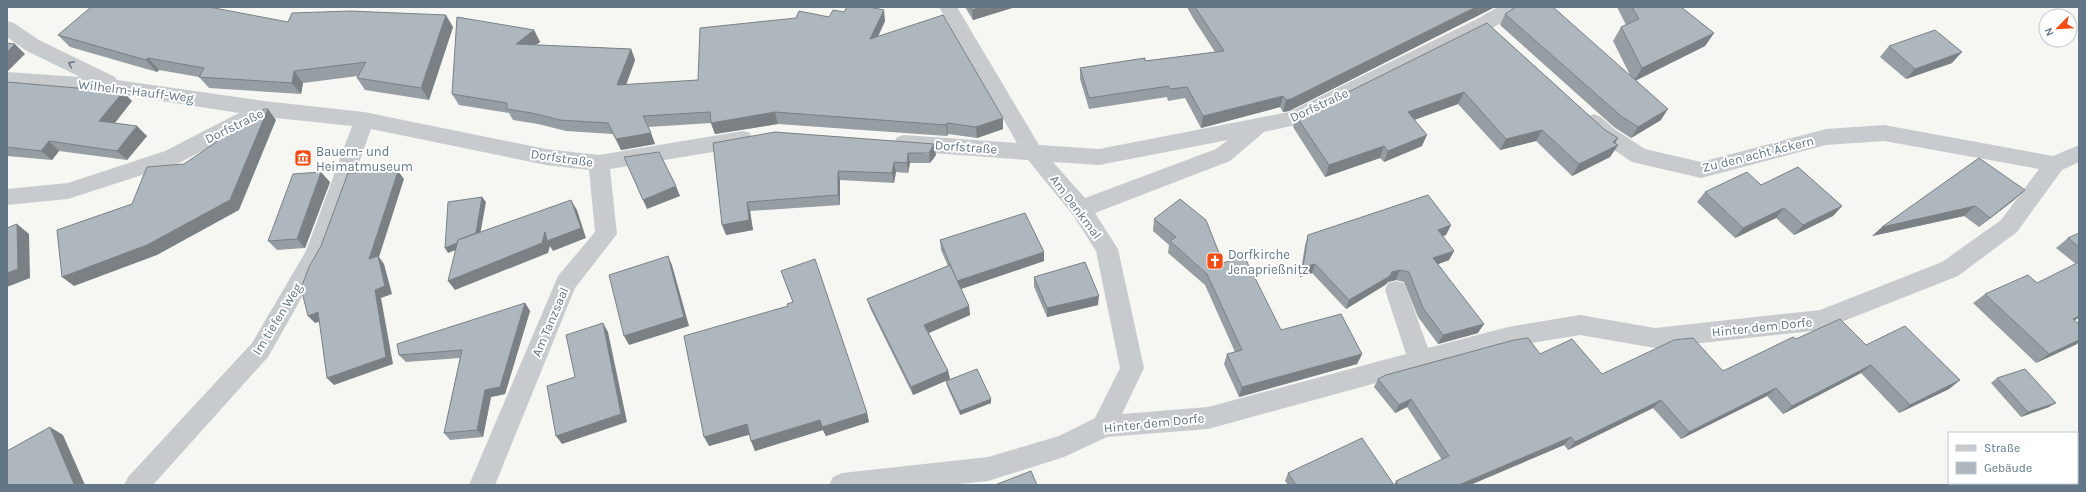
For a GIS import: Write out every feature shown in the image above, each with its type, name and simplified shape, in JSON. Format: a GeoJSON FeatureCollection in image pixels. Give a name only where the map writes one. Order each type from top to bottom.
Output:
{"type":"FeatureCollection","features":[{"type":"Feature","properties":{"kind":"street","name":"Am Denkmal"},"geometry":{"type":"LineString","coordinates":[[948,7],[1033,152],[1081,210],[1107,249],[1132,368],[1104,426]]}},
{"type":"Feature","properties":{"kind":"street","name":"Dorfstraße"},"geometry":{"type":"LineString","coordinates":[[887,141],[1099,157],[1294,119],[1484,24],[1512,7]]}},
{"type":"Feature","properties":{"kind":"street"},"geometry":{"type":"LineString","coordinates":[[1484,24],[1501,40]]}},
{"type":"Feature","properties":{"kind":"street"},"geometry":{"type":"LineString","coordinates":[[7,28],[32,45],[118,87]]}},
{"type":"Feature","properties":{"kind":"street","name":"Wilhelm-Hauff-Weg"},"geometry":{"type":"LineString","coordinates":[[7,79],[118,87],[264,109]]}},
{"type":"Feature","properties":{"kind":"street","name":"Zu den acht Äckern"},"geometry":{"type":"LineString","coordinates":[[1577,108],[1606,134],[1639,156],[1701,170],[1826,137],[1884,133],[2055,164]]}},
{"type":"Feature","properties":{"kind":"street","name":"Dorfstraße"},"geometry":{"type":"LineString","coordinates":[[7,197],[68,191],[172,158],[264,109],[364,120],[546,157],[599,163],[762,136]]}},
{"type":"Feature","properties":{"kind":"street","name":"Im tiefen Weg"},"geometry":{"type":"LineString","coordinates":[[136,485],[260,350],[316,253],[364,120]]}},
{"type":"Feature","properties":{"kind":"street"},"geometry":{"type":"LineString","coordinates":[[1081,210],[1136,187],[1223,155],[1259,126]]}},
{"type":"Feature","properties":{"kind":"street"},"geometry":{"type":"LineString","coordinates":[[2055,164],[2079,153]]}},
{"type":"Feature","properties":{"kind":"street","name":"Am Tanzsaal"},"geometry":{"type":"LineString","coordinates":[[482,485],[566,283],[606,234],[599,163]]}},
{"type":"Feature","properties":{"kind":"street","name":"Hinter dem Dorfe"},"geometry":{"type":"LineString","coordinates":[[842,485],[988,469],[1064,446],[1104,426],[1208,418],[1508,336],[1580,325],[1655,338],[1821,320],[1950,269],[2009,226],[2055,164]]}},
{"type":"Feature","properties":{"kind":"street"},"geometry":{"type":"LineString","coordinates":[[1396,290],[1420,360]]}},
{"type":"Feature","properties":{"kind":"building"},"geometry":{"type":"Polygon","coordinates":[[[91,7],[209,7],[288,22],[292,13],[350,11],[446,15],[421,88],[357,78],[366,62],[294,71],[292,83],[199,77],[204,68],[148,58],[146,60],[58,35],[91,7]]]}},
{"type":"Feature","properties":{"kind":"building"},"geometry":{"type":"Polygon","coordinates":[[[847,7],[869,7],[884,10],[870,39],[943,15],[1003,118],[976,127],[947,123],[946,125],[775,112],[711,123],[710,112],[643,116],[651,133],[616,139],[608,123],[560,120],[507,109],[507,103],[452,94],[457,17],[534,30],[516,44],[631,49],[617,85],[698,80],[700,28],[796,18],[799,11],[829,17],[833,10],[844,12],[847,7]]]}},
{"type":"Feature","properties":{"kind":"building"},"geometry":{"type":"Polygon","coordinates":[[[970,7],[980,7],[972,10],[970,7]]]}},
{"type":"Feature","properties":{"kind":"building"},"geometry":{"type":"Polygon","coordinates":[[[1195,7],[1476,7],[1291,99],[1286,100],[1283,96],[1203,116],[1187,87],[1170,89],[1169,86],[1089,98],[1080,68],[1145,58],[1145,61],[1224,51],[1195,7]]]}},
{"type":"Feature","properties":{"kind":"building"},"geometry":{"type":"Polygon","coordinates":[[[1516,7],[1553,7],[1668,109],[1638,127],[1621,116],[1505,14],[1516,7]]]}},
{"type":"Feature","properties":{"kind":"building"},"geometry":{"type":"Polygon","coordinates":[[[1632,7],[1681,7],[1714,33],[1642,68],[1621,27],[1639,19],[1632,7]]]}},
{"type":"Feature","properties":{"kind":"building"},"geometry":{"type":"Polygon","coordinates":[[[1487,23],[1605,130],[1618,138],[1613,142],[1618,145],[1579,164],[1542,130],[1506,139],[1464,92],[1408,112],[1427,135],[1388,151],[1384,146],[1329,165],[1296,116],[1304,114],[1487,23]]]}},
{"type":"Feature","properties":{"kind":"building"},"geometry":{"type":"Polygon","coordinates":[[[1935,30],[1962,52],[1915,69],[1889,46],[1935,30]]]}},
{"type":"Feature","properties":{"kind":"building"},"geometry":{"type":"Polygon","coordinates":[[[7,43],[15,44],[7,52],[7,43]]]}},
{"type":"Feature","properties":{"kind":"building"},"geometry":{"type":"Polygon","coordinates":[[[7,82],[123,92],[99,121],[137,126],[117,151],[49,141],[41,151],[7,147],[7,82]]]}},
{"type":"Feature","properties":{"kind":"building"},"geometry":{"type":"Polygon","coordinates":[[[264,109],[268,109],[230,200],[147,245],[62,277],[57,230],[132,204],[147,167],[184,164],[264,109]]]}},
{"type":"Feature","properties":{"kind":"building"},"geometry":{"type":"Polygon","coordinates":[[[775,132],[934,144],[929,153],[908,153],[907,163],[894,162],[892,173],[838,171],[838,195],[747,202],[749,220],[722,225],[713,143],[775,132]]]}},
{"type":"Feature","properties":{"kind":"building"},"geometry":{"type":"Polygon","coordinates":[[[659,152],[676,186],[643,200],[624,157],[659,152]]]}},
{"type":"Feature","properties":{"kind":"building"},"geometry":{"type":"Polygon","coordinates":[[[1979,158],[2025,190],[1990,218],[1975,206],[1882,227],[1979,158]]]}},
{"type":"Feature","properties":{"kind":"building"},"geometry":{"type":"Polygon","coordinates":[[[1798,167],[1842,206],[1803,225],[1784,208],[1743,228],[1705,192],[1747,172],[1761,185],[1798,167]]]}},
{"type":"Feature","properties":{"kind":"building"},"geometry":{"type":"Polygon","coordinates":[[[398,171],[369,259],[378,256],[385,286],[375,290],[386,357],[327,378],[318,312],[308,316],[301,288],[309,267],[321,246],[348,173],[398,171]]]}},
{"type":"Feature","properties":{"kind":"building"},"geometry":{"type":"Polygon","coordinates":[[[321,172],[297,239],[268,241],[293,174],[321,172]]]}},
{"type":"Feature","properties":{"kind":"building"},"geometry":{"type":"Polygon","coordinates":[[[1428,195],[1451,225],[1438,230],[1454,251],[1433,258],[1484,324],[1443,335],[1423,308],[1409,272],[1400,270],[1392,272],[1390,276],[1349,300],[1315,264],[1303,267],[1308,235],[1428,195]]]}},
{"type":"Feature","properties":{"kind":"building"},"geometry":{"type":"Polygon","coordinates":[[[482,197],[476,233],[458,240],[457,243],[445,248],[448,202],[482,197]]]}},
{"type":"Feature","properties":{"kind":"building"},"geometry":{"type":"Polygon","coordinates":[[[1180,199],[1206,220],[1223,263],[1244,256],[1281,330],[1341,314],[1362,354],[1242,387],[1227,354],[1242,350],[1207,274],[1170,241],[1176,237],[1154,219],[1180,199]]]}},
{"type":"Feature","properties":{"kind":"building"},"geometry":{"type":"Polygon","coordinates":[[[571,200],[581,228],[547,241],[545,232],[542,243],[448,281],[458,240],[571,200]]]}},
{"type":"Feature","properties":{"kind":"building"},"geometry":{"type":"Polygon","coordinates":[[[1025,213],[1044,252],[957,281],[940,240],[1025,213]]]}},
{"type":"Feature","properties":{"kind":"building"},"geometry":{"type":"Polygon","coordinates":[[[17,224],[18,269],[7,273],[7,228],[17,224]]]}},
{"type":"Feature","properties":{"kind":"building"},"geometry":{"type":"Polygon","coordinates":[[[2079,233],[2079,247],[2068,238],[2079,233]]]}},
{"type":"Feature","properties":{"kind":"building"},"geometry":{"type":"Polygon","coordinates":[[[668,256],[684,317],[624,336],[609,275],[668,256]]]}},
{"type":"Feature","properties":{"kind":"building"},"geometry":{"type":"Polygon","coordinates":[[[815,259],[867,413],[822,427],[820,420],[751,441],[747,424],[704,437],[684,336],[788,306],[787,304],[793,302],[781,271],[815,259]]]}},
{"type":"Feature","properties":{"kind":"building"},"geometry":{"type":"Polygon","coordinates":[[[1085,262],[1099,296],[1047,308],[1034,277],[1085,262]]]}},
{"type":"Feature","properties":{"kind":"building"},"geometry":{"type":"Polygon","coordinates":[[[2079,262],[2079,316],[2073,319],[2079,324],[2079,340],[2049,354],[1985,294],[2028,275],[2037,283],[2079,262]]]}},
{"type":"Feature","properties":{"kind":"building"},"geometry":{"type":"Polygon","coordinates":[[[950,265],[969,306],[924,325],[948,371],[911,387],[867,299],[950,265]]]}},
{"type":"Feature","properties":{"kind":"building"},"geometry":{"type":"Polygon","coordinates":[[[525,303],[500,387],[485,390],[477,430],[444,433],[462,350],[399,355],[397,344],[525,303]]]}},
{"type":"Feature","properties":{"kind":"building"},"geometry":{"type":"Polygon","coordinates":[[[1840,319],[1866,345],[1905,326],[1960,380],[1910,405],[1871,365],[1792,406],[1776,388],[1689,432],[1661,400],[1575,442],[1571,437],[1459,485],[1398,485],[1396,481],[1449,456],[1411,399],[1399,405],[1378,379],[1386,375],[1514,340],[1528,338],[1540,354],[1572,339],[1602,374],[1674,340],[1693,338],[1723,371],[1793,337],[1796,339],[1840,319]]]}},
{"type":"Feature","properties":{"kind":"building"},"geometry":{"type":"Polygon","coordinates":[[[603,323],[621,414],[556,436],[547,386],[575,377],[566,335],[603,323]]]}},
{"type":"Feature","properties":{"kind":"building"},"geometry":{"type":"Polygon","coordinates":[[[977,369],[991,399],[960,411],[946,381],[977,369]]]}},
{"type":"Feature","properties":{"kind":"building"},"geometry":{"type":"Polygon","coordinates":[[[2025,369],[2056,403],[2028,412],[1997,378],[2025,369]]]}},
{"type":"Feature","properties":{"kind":"building"},"geometry":{"type":"Polygon","coordinates":[[[50,427],[74,484],[7,485],[7,451],[50,427]]]}},
{"type":"Feature","properties":{"kind":"building"},"geometry":{"type":"Polygon","coordinates":[[[1362,438],[1394,485],[1296,485],[1288,473],[1362,438]]]}},
{"type":"Feature","properties":{"kind":"building"},"geometry":{"type":"Polygon","coordinates":[[[1031,471],[1037,485],[995,485],[1031,471]]]}},
{"type":"Feature","properties":{"kind":"place","name":"Bauern- und Heimatmuseum"},"geometry":{"type":"Point","coordinates":[303,158]}},
{"type":"Feature","properties":{"kind":"place","name":"Dorfkirche Jenaprießnitz"},"geometry":{"type":"Point","coordinates":[1215,261]}}]}
